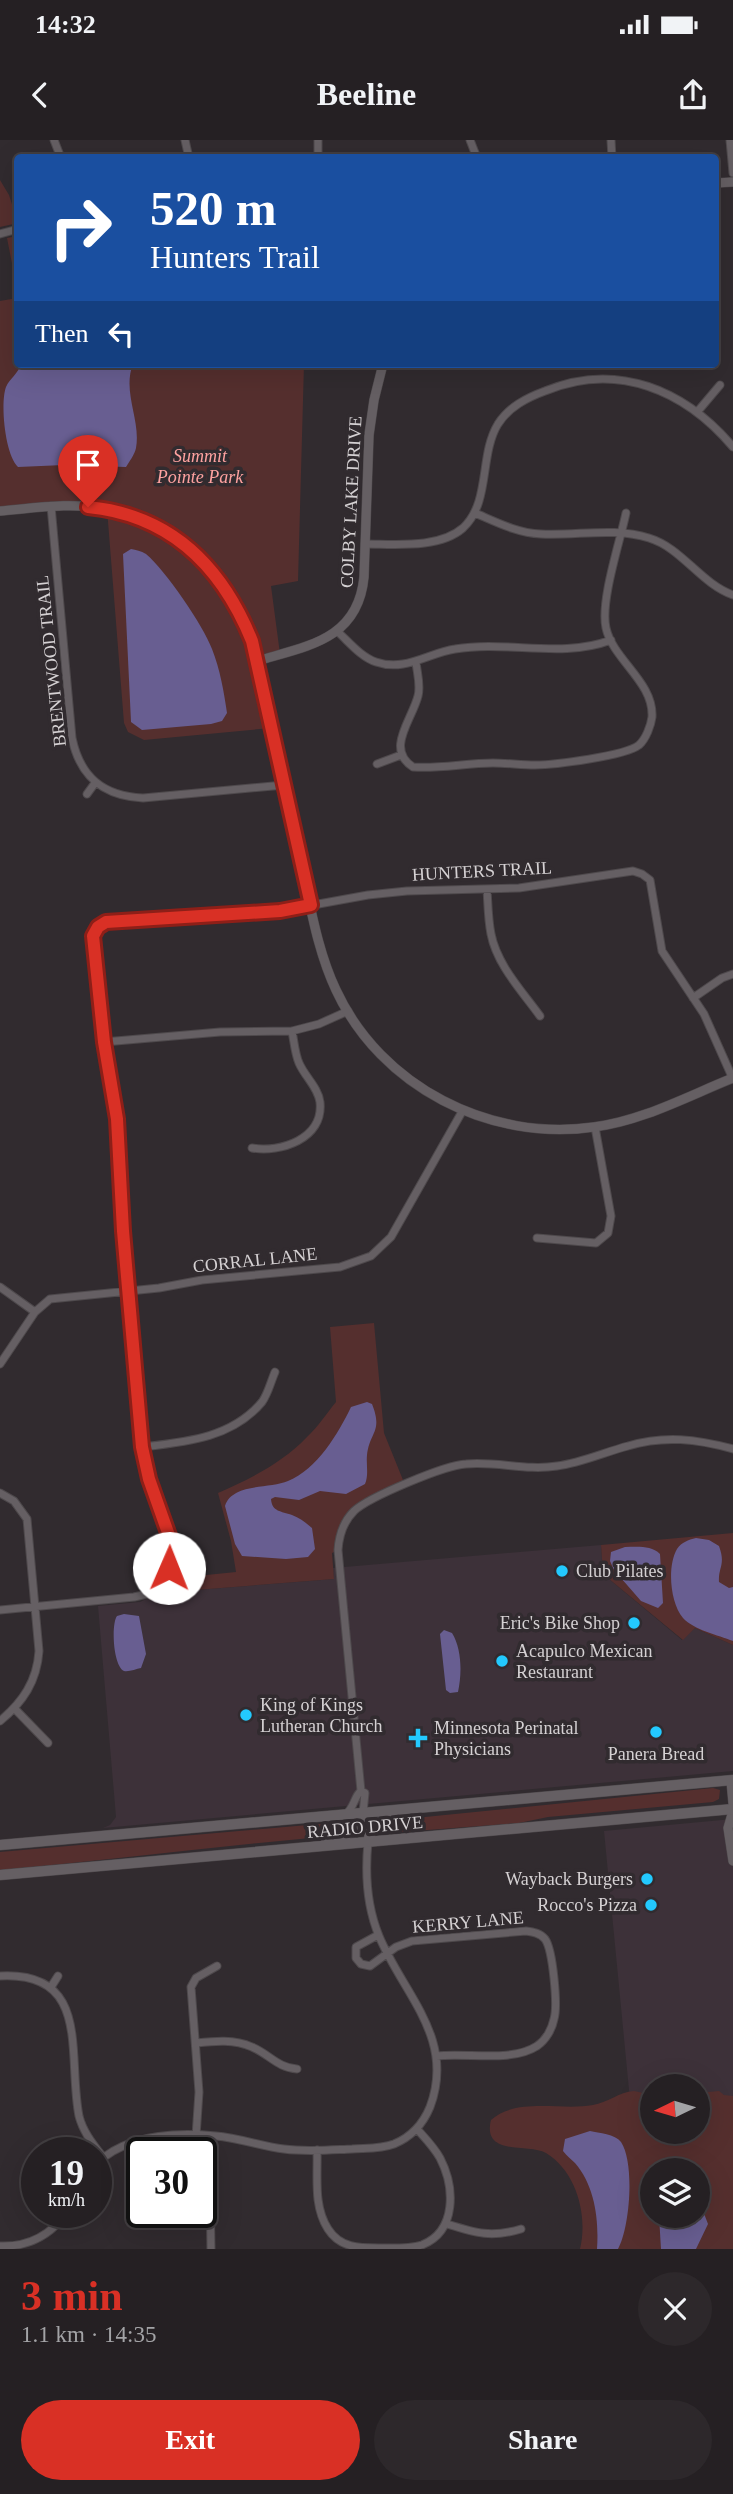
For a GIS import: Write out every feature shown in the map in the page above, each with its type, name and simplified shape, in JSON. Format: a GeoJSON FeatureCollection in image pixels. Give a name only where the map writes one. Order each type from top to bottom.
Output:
{"type":"FeatureCollection","features":[{"type":"Feature","properties":{"kind":"main road","name":"RADIO DRIVE"},"geometry":{"type":"LineString","coordinates":[[0,1845],[732,1780]]}},
{"type":"Feature","properties":{"kind":"main road"},"geometry":{"type":"LineString","coordinates":[[368,1842],[372,1829],[382,1820],[432,1807]]}},
{"type":"Feature","properties":{"kind":"main road","name":"RADIO DRIVE"},"geometry":{"type":"LineString","coordinates":[[0,1875],[733,1810]]}},
{"type":"Feature","properties":{"kind":"main road"},"geometry":{"type":"LineString","coordinates":[[299,1849],[348,1835],[358,1826],[363,1813]]}},
{"type":"Feature","properties":{"kind":"street"},"geometry":{"type":"LineString","coordinates":[[730,140],[733,173]]}},
{"type":"Feature","properties":{"kind":"street","name":"COLBY LAKE DRIVE"},"geometry":{"type":"LineString","coordinates":[[338,632],[353,615],[362,595],[370,422],[382,368]]}},
{"type":"Feature","properties":{"kind":"street"},"geometry":{"type":"LineString","coordinates":[[365,544],[441,540],[461,529],[474,513],[494,432],[507,412],[526,398],[580,380],[611,379],[655,389],[678,399],[698,411],[733,447]]}},
{"type":"Feature","properties":{"kind":"street"},"geometry":{"type":"LineString","coordinates":[[698,411],[720,385]]}},
{"type":"Feature","properties":{"kind":"street"},"geometry":{"type":"LineString","coordinates":[[0,511],[51,506],[107,509],[146,521],[177,539],[206,563],[220,579],[243,619],[257,661],[329,975],[348,1011],[370,1041],[397,1070],[439,1099],[463,1110],[491,1121],[528,1129],[595,1127],[636,1117],[733,1078]]}},
{"type":"Feature","properties":{"kind":"street","name":"BRENTWOOD TRAIL"},"geometry":{"type":"LineString","coordinates":[[51,506],[72,738],[80,762],[94,783]]}},
{"type":"Feature","properties":{"kind":"street"},"geometry":{"type":"LineString","coordinates":[[474,513],[509,528],[539,534],[622,532],[653,539],[664,544],[712,584],[733,595]]}},
{"type":"Feature","properties":{"kind":"street"},"geometry":{"type":"LineString","coordinates":[[416,662],[418,698],[402,737],[401,755],[413,767],[492,763],[536,765],[641,748],[652,717],[650,705],[644,689],[611,640],[605,617],[626,513]]}},
{"type":"Feature","properties":{"kind":"street"},"geometry":{"type":"LineString","coordinates":[[257,661],[323,640],[338,632],[359,652],[376,662],[396,665],[416,662],[454,649],[577,649],[593,647],[611,640]]}},
{"type":"Feature","properties":{"kind":"street"},"geometry":{"type":"LineString","coordinates":[[377,764],[401,755]]}},
{"type":"Feature","properties":{"kind":"street"},"geometry":{"type":"LineString","coordinates":[[87,794],[94,783],[122,795],[143,798],[284,785]]}},
{"type":"Feature","properties":{"kind":"street","name":"HUNTERS TRAIL"},"geometry":{"type":"LineString","coordinates":[[104,1042],[93,941],[98,927],[106,922],[280,911],[407,891],[539,886],[633,871],[650,880],[662,951],[711,1027],[733,1078]]}},
{"type":"Feature","properties":{"kind":"street"},"geometry":{"type":"LineString","coordinates":[[487,889],[491,933],[496,949],[540,1016]]}},
{"type":"Feature","properties":{"kind":"street"},"geometry":{"type":"LineString","coordinates":[[693,998],[722,978],[733,974]]}},
{"type":"Feature","properties":{"kind":"street"},"geometry":{"type":"LineString","coordinates":[[0,1610],[147,1594],[164,1578],[172,1556],[172,1544],[149,1479],[142,1447],[128,1291],[117,1119],[104,1042],[220,1032],[292,1031],[319,1024],[348,1011]]}},
{"type":"Feature","properties":{"kind":"street"},"geometry":{"type":"LineString","coordinates":[[252,1148],[275,1150],[289,1147],[301,1140],[317,1119],[320,1100],[298,1061],[292,1031]]}},
{"type":"Feature","properties":{"kind":"street","name":"CORRAL LANE"},"geometry":{"type":"LineString","coordinates":[[35,1312],[57,1298],[202,1280],[340,1267],[371,1256],[391,1237],[463,1110]]}},
{"type":"Feature","properties":{"kind":"street"},"geometry":{"type":"LineString","coordinates":[[537,1238],[596,1242],[608,1233],[611,1216],[595,1127]]}},
{"type":"Feature","properties":{"kind":"street"},"geometry":{"type":"LineString","coordinates":[[0,1287],[35,1312],[0,1364]]}},
{"type":"Feature","properties":{"kind":"street"},"geometry":{"type":"LineString","coordinates":[[142,1447],[199,1440],[221,1433],[246,1417],[264,1400],[275,1372]]}},
{"type":"Feature","properties":{"kind":"street"},"geometry":{"type":"LineString","coordinates":[[363,1813],[365,1793],[361,1791],[338,1549],[343,1527],[354,1511],[433,1472],[460,1464],[491,1463],[534,1468],[557,1466],[631,1445],[670,1438],[733,1449]]}},
{"type":"Feature","properties":{"kind":"street"},"geometry":{"type":"LineString","coordinates":[[0,1493],[14,1501],[27,1519],[36,1606],[38,1666],[23,1700],[0,1721]]}},
{"type":"Feature","properties":{"kind":"street"},"geometry":{"type":"LineString","coordinates":[[14,1708],[48,1743]]}},
{"type":"Feature","properties":{"kind":"street"},"geometry":{"type":"LineString","coordinates":[[732,1780],[733,1802]]}},
{"type":"Feature","properties":{"kind":"street"},"geometry":{"type":"LineString","coordinates":[[344,1815],[354,1806],[357,1794],[361,1791]]}},
{"type":"Feature","properties":{"kind":"street"},"geometry":{"type":"LineString","coordinates":[[733,1810],[728,1828],[733,1861]]}},
{"type":"Feature","properties":{"kind":"street"},"geometry":{"type":"LineString","coordinates":[[112,2151],[131,2142],[196,2136],[216,2136],[283,2149],[379,2147],[393,2144],[417,2129],[433,2099],[436,2056],[424,2017],[378,1935],[370,1908],[366,1863],[368,1842]]}},
{"type":"Feature","properties":{"kind":"street","name":"KERRY LANE"},"geometry":{"type":"LineString","coordinates":[[387,1953],[412,1941],[526,1931],[538,1933],[547,1941],[551,1953],[555,2009],[552,2025],[544,2040],[531,2049],[513,2054],[453,2053],[436,2056]]}},
{"type":"Feature","properties":{"kind":"street"},"geometry":{"type":"LineString","coordinates":[[378,1935],[356,1947],[356,1958],[361,1964],[370,1966],[387,1953]]}},
{"type":"Feature","properties":{"kind":"street"},"geometry":{"type":"LineString","coordinates":[[196,2136],[199,2092],[191,1987],[197,1979],[217,1966]]}},
{"type":"Feature","properties":{"kind":"street"},"geometry":{"type":"LineString","coordinates":[[0,1976],[26,1976],[51,1987],[62,2000],[71,2025],[82,2123],[89,2137]]}},
{"type":"Feature","properties":{"kind":"street"},"geometry":{"type":"LineString","coordinates":[[51,1987],[58,1976]]}},
{"type":"Feature","properties":{"kind":"street"},"geometry":{"type":"LineString","coordinates":[[196,2043],[240,2043],[264,2053],[286,2068],[297,2069]]}},
{"type":"Feature","properties":{"kind":"street"},"geometry":{"type":"LineString","coordinates":[[317,2150],[318,2203],[327,2228],[343,2244],[364,2248],[408,2248],[432,2240],[447,2224],[450,2198],[445,2170],[435,2150],[417,2129]]}},
{"type":"Feature","properties":{"kind":"street"},"geometry":{"type":"LineString","coordinates":[[447,2224],[478,2234],[501,2235],[521,2229]]}},
{"type":"Feature","properties":{"kind":"street"},"geometry":{"type":"LineString","coordinates":[[0,2246],[30,2242],[47,2234],[52,2228]]}},
{"type":"Feature","properties":{"kind":"street"},"geometry":{"type":"LineString","coordinates":[[211,2228],[211,2249]]}},
{"type":"Feature","properties":{"kind":"shaded area"},"geometry":{"type":"Polygon","coordinates":[[[19,368],[132,368],[130,396],[137,438],[135,450],[126,467],[18,467],[7,441],[4,395],[6,387],[19,368]]]}},
{"type":"Feature","properties":{"kind":"shaded area"},"geometry":{"type":"Polygon","coordinates":[[[131,549],[146,554],[154,562],[173,585],[207,639],[217,664],[225,697],[227,713],[222,721],[142,730],[131,722],[123,554],[131,549]]]}},
{"type":"Feature","properties":{"kind":"shaded area"},"geometry":{"type":"Polygon","coordinates":[[[367,1402],[372,1404],[376,1426],[367,1455],[365,1484],[346,1494],[320,1491],[299,1500],[275,1497],[271,1499],[275,1509],[298,1518],[312,1528],[315,1549],[308,1557],[286,1559],[242,1556],[235,1544],[225,1506],[229,1499],[243,1490],[288,1481],[308,1468],[326,1450],[351,1407],[367,1402]]]}},
{"type":"Feature","properties":{"kind":"shaded area"},"geometry":{"type":"Polygon","coordinates":[[[696,1538],[709,1540],[719,1546],[722,1562],[719,1582],[729,1588],[733,1587],[733,1641],[688,1622],[675,1603],[671,1584],[674,1556],[681,1545],[696,1538]]]}},
{"type":"Feature","properties":{"kind":"shaded area"},"geometry":{"type":"Polygon","coordinates":[[[601,1545],[603,1574],[682,1640],[695,1628],[733,1645],[733,1771],[103,1828],[110,1825],[116,1817],[98,1606],[140,1602],[158,1593],[334,1579],[333,1568],[601,1545]]]}},
{"type":"Feature","properties":{"kind":"shaded area"},"geometry":{"type":"Polygon","coordinates":[[[625,1547],[648,1548],[660,1554],[663,1603],[658,1608],[641,1601],[614,1570],[610,1561],[611,1552],[625,1547]]]}},
{"type":"Feature","properties":{"kind":"shaded area"},"geometry":{"type":"Polygon","coordinates":[[[117,1616],[139,1616],[146,1654],[141,1668],[128,1671],[120,1668],[114,1645],[115,1620],[117,1616]]]}},
{"type":"Feature","properties":{"kind":"shaded area"},"geometry":{"type":"Polygon","coordinates":[[[444,1630],[452,1633],[458,1646],[458,1692],[450,1693],[446,1690],[440,1634],[444,1630]]]}},
{"type":"Feature","properties":{"kind":"shaded area"},"geometry":{"type":"Polygon","coordinates":[[[733,1819],[733,2096],[710,2093],[710,2074],[640,2074],[640,2099],[630,2100],[604,1831],[733,1819]]]}},
{"type":"Feature","properties":{"kind":"shaded area"},"geometry":{"type":"Polygon","coordinates":[[[590,2131],[607,2134],[621,2142],[628,2164],[628,2211],[618,2249],[597,2249],[596,2215],[591,2193],[582,2172],[563,2151],[565,2139],[590,2131]]]}},
{"type":"Feature","properties":{"kind":"shaded area"},"geometry":{"type":"Polygon","coordinates":[[[660,2228],[706,2228],[696,2249],[661,2249],[660,2228]]]}},
{"type":"Feature","properties":{"kind":"green space"},"geometry":{"type":"Polygon","coordinates":[[[0,180],[14,211],[14,224],[0,227],[0,180]]]}},
{"type":"Feature","properties":{"kind":"green space"},"geometry":{"type":"Polygon","coordinates":[[[14,237],[14,274],[7,238],[14,237]]]}},
{"type":"Feature","properties":{"kind":"green space","name":"Summit Pointe Park"},"geometry":{"type":"Polygon","coordinates":[[[14,299],[14,368],[304,368],[298,581],[271,586],[280,654],[257,662],[271,728],[144,740],[128,732],[124,723],[107,509],[0,511],[0,301],[14,299]]]}},
{"type":"Feature","properties":{"kind":"green space"},"geometry":{"type":"Polygon","coordinates":[[[374,1323],[384,1433],[405,1485],[369,1502],[349,1518],[338,1550],[332,1553],[334,1579],[158,1593],[172,1576],[177,1578],[236,1572],[218,1493],[254,1476],[287,1455],[311,1433],[336,1402],[330,1327],[374,1323]]]}},
{"type":"Feature","properties":{"kind":"green space"},"geometry":{"type":"Polygon","coordinates":[[[733,1533],[733,1645],[695,1628],[683,1640],[603,1574],[601,1545],[733,1533]]]}},
{"type":"Feature","properties":{"kind":"green space"},"geometry":{"type":"Polygon","coordinates":[[[713,1788],[720,1790],[719,1799],[713,1802],[548,1817],[519,1823],[375,1834],[387,1824],[405,1819],[713,1788]]]}},
{"type":"Feature","properties":{"kind":"green space"},"geometry":{"type":"Polygon","coordinates":[[[353,1821],[347,1829],[331,1836],[0,1870],[0,1852],[353,1821]]]}},
{"type":"Feature","properties":{"kind":"green space"},"geometry":{"type":"Polygon","coordinates":[[[719,2091],[733,2096],[733,2249],[580,2249],[581,2209],[566,2171],[546,2153],[500,2144],[493,2139],[490,2132],[491,2120],[513,2109],[593,2105],[618,2095],[640,2092],[640,2144],[710,2144],[710,2092],[719,2091]]]}},
{"type":"Feature","properties":{"kind":"place","name":"Club Pilates"},"geometry":{"type":"Point","coordinates":[562,1571]}},
{"type":"Feature","properties":{"kind":"place","name":"Eric's Bike Shop"},"geometry":{"type":"Point","coordinates":[634,1623]}},
{"type":"Feature","properties":{"kind":"place","name":"Acapulco Mexican Restaurant"},"geometry":{"type":"Point","coordinates":[502,1661]}},
{"type":"Feature","properties":{"kind":"place","name":"King of Kings Lutheran Church"},"geometry":{"type":"Point","coordinates":[246,1715]}},
{"type":"Feature","properties":{"kind":"place","name":"Panera Bread"},"geometry":{"type":"Point","coordinates":[656,1732]}},
{"type":"Feature","properties":{"kind":"place","name":"Minnesota Perinatal Physicians"},"geometry":{"type":"Point","coordinates":[418,1738]}},
{"type":"Feature","properties":{"kind":"place","name":"Wayback Burgers"},"geometry":{"type":"Point","coordinates":[647,1879]}},
{"type":"Feature","properties":{"kind":"place","name":"Rocco's Pizza"},"geometry":{"type":"Point","coordinates":[651,1905]}},
{"type":"Feature","properties":{"kind":"route"},"geometry":{"type":"LineString","coordinates":[[88,507],[107,509],[146,521],[177,539],[206,563],[233,600],[252,641],[311,905],[280,911],[106,922],[98,927],[93,936],[104,1042],[117,1119],[123,1231],[142,1447],[149,1479],[172,1544],[169,1568]]}}]}
